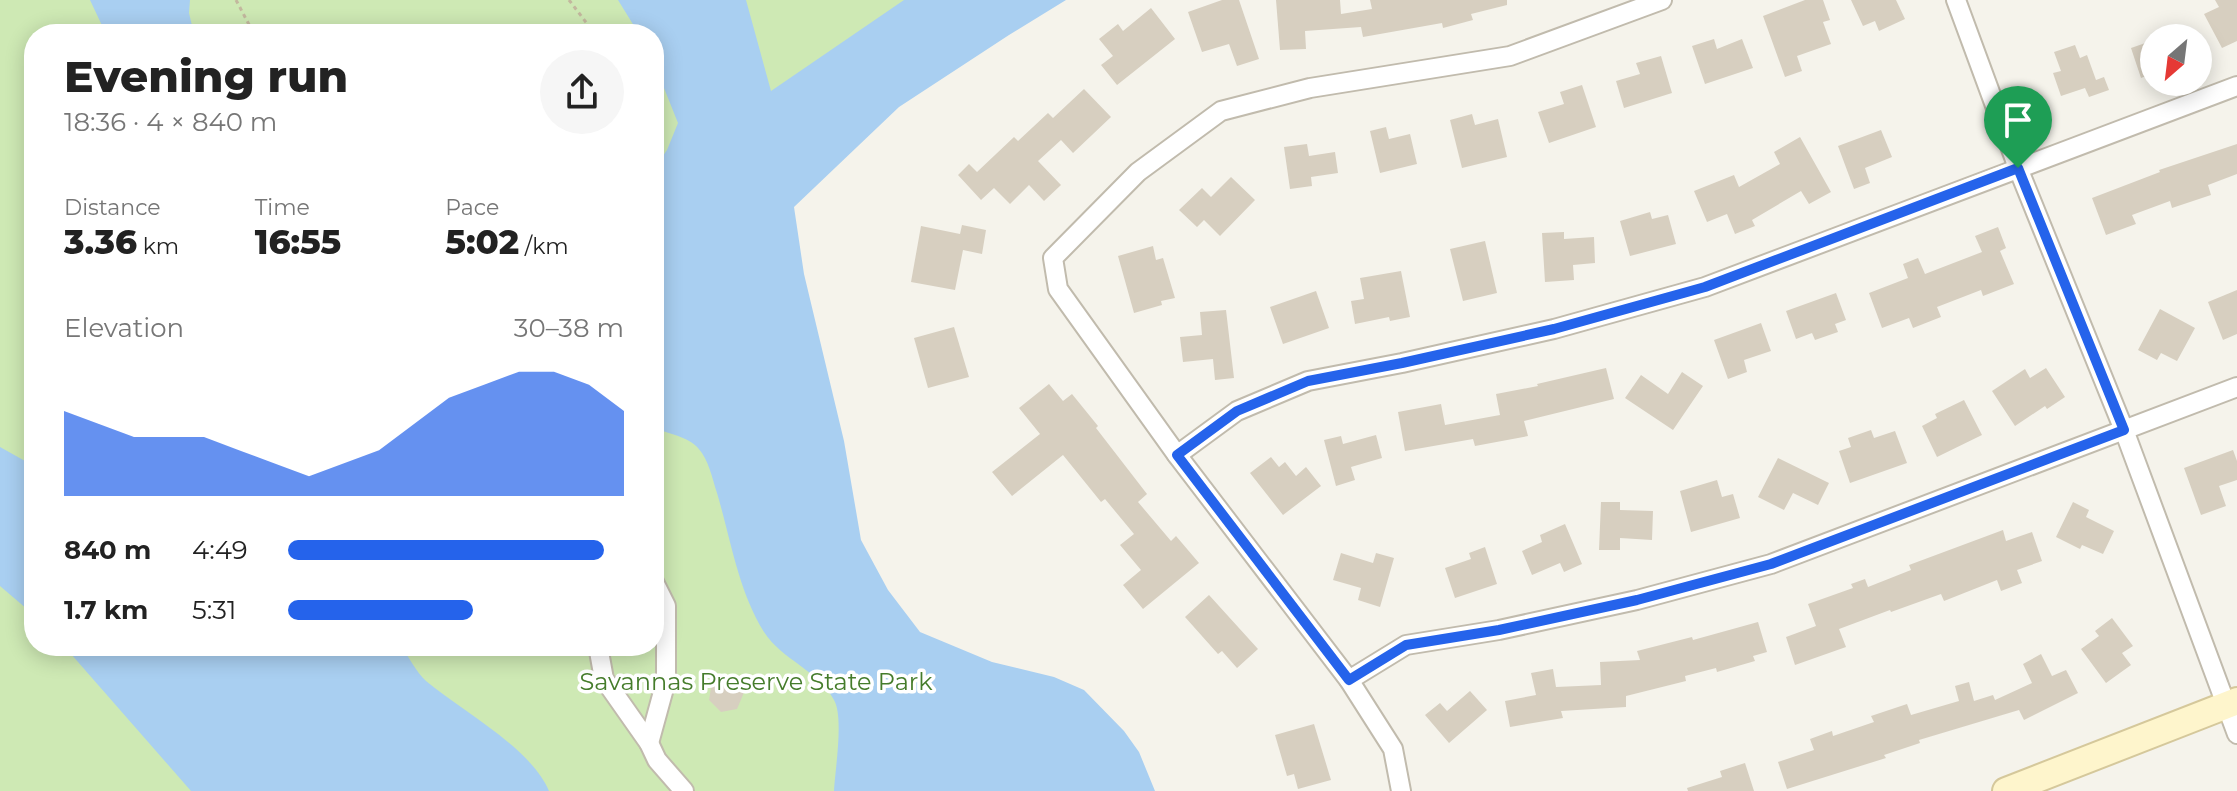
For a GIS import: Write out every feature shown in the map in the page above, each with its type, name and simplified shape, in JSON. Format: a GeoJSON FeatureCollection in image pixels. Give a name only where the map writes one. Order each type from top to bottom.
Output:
{"type":"FeatureCollection","features":[{"type":"Feature","properties":{"kind":"main road"},"geometry":{"type":"LineString","coordinates":[[2006,791],[2232,703]]}},
{"type":"Feature","properties":{"kind":"street"},"geometry":{"type":"LineString","coordinates":[[1401,791],[1393,749],[1349,680],[1177,455],[1058,289],[1053,258],[1138,172],[1221,111],[1310,88],[1510,56],[1662,0]]}},
{"type":"Feature","properties":{"kind":"street"},"geometry":{"type":"LineString","coordinates":[[1956,0],[2018,168],[2232,703],[2237,734]]}},
{"type":"Feature","properties":{"kind":"street"},"geometry":{"type":"LineString","coordinates":[[1177,455],[1237,411],[1308,381],[1554,329],[1705,287],[2237,86]]}},
{"type":"Feature","properties":{"kind":"street"},"geometry":{"type":"LineString","coordinates":[[1349,680],[1406,645],[1499,630],[1637,600],[1771,564],[2237,387]]}},
{"type":"Feature","properties":{"kind":"street"},"geometry":{"type":"LineString","coordinates":[[649,743],[666,681],[664,602]]}},
{"type":"Feature","properties":{"kind":"street"},"geometry":{"type":"LineString","coordinates":[[600,656],[604,679],[649,743],[657,760],[684,791]]}},
{"type":"Feature","properties":{"kind":"path"},"geometry":{"type":"LineString","coordinates":[[236,0],[249,24]]}},
{"type":"Feature","properties":{"kind":"path"},"geometry":{"type":"LineString","coordinates":[[569,0],[587,24]]}},
{"type":"Feature","properties":{"kind":"green space","name":"Savannas Preserve State Park"},"geometry":{"type":"Polygon","coordinates":[[[0,0],[958,0],[711,207],[801,573],[1084,791],[0,791],[0,0]]]}},
{"type":"Feature","properties":{"kind":"water"},"geometry":{"type":"Polygon","coordinates":[[[90,0],[190,0],[192,24],[101,24],[90,0]]]}},
{"type":"Feature","properties":{"kind":"water"},"geometry":{"type":"Polygon","coordinates":[[[618,0],[746,0],[771,91],[904,0],[1066,0],[899,107],[794,207],[804,274],[844,441],[861,540],[888,590],[920,632],[992,662],[1054,677],[1084,690],[1124,731],[1139,752],[1155,791],[834,791],[839,731],[834,700],[819,681],[780,650],[764,632],[741,582],[708,464],[694,444],[664,431],[664,154],[678,123],[664,88],[664,24],[633,24],[618,0]]]}},
{"type":"Feature","properties":{"kind":"water"},"geometry":{"type":"Polygon","coordinates":[[[0,447],[24,460],[24,606],[0,586],[0,447]]]}},
{"type":"Feature","properties":{"kind":"water"},"geometry":{"type":"Polygon","coordinates":[[[73,656],[408,656],[426,681],[512,745],[540,775],[549,791],[191,791],[73,656]]]}},
{"type":"Feature","properties":{"kind":"building"},"geometry":{"type":"Polygon","coordinates":[[[1222,0],[1239,0],[1259,59],[1237,66],[1229,44],[1202,52],[1188,12],[1222,0]]]}},
{"type":"Feature","properties":{"kind":"building"},"geometry":{"type":"Polygon","coordinates":[[[1276,0],[1340,0],[1341,14],[1372,9],[1370,0],[1507,0],[1507,5],[1471,14],[1473,20],[1443,28],[1442,23],[1363,37],[1361,27],[1305,31],[1306,49],[1280,50],[1276,0]]]}},
{"type":"Feature","properties":{"kind":"building"},"geometry":{"type":"Polygon","coordinates":[[[1805,0],[1823,0],[1830,20],[1823,22],[1831,44],[1797,56],[1802,71],[1785,77],[1763,16],[1805,0]]]}},
{"type":"Feature","properties":{"kind":"building"},"geometry":{"type":"Polygon","coordinates":[[[1851,0],[1896,0],[1905,19],[1879,31],[1875,21],[1863,26],[1851,0]]]}},
{"type":"Feature","properties":{"kind":"building"},"geometry":{"type":"Polygon","coordinates":[[[2215,0],[2237,0],[2237,41],[2222,48],[2204,14],[2219,7],[2215,0]]]}},
{"type":"Feature","properties":{"kind":"building"},"geometry":{"type":"Polygon","coordinates":[[[1151,8],[1175,39],[1117,85],[1101,65],[1113,56],[1099,39],[1118,24],[1123,31],[1151,8]]]}},
{"type":"Feature","properties":{"kind":"building"},"geometry":{"type":"Polygon","coordinates":[[[1714,39],[1717,49],[1742,39],[1753,68],[1705,84],[1692,46],[1714,39]]]}},
{"type":"Feature","properties":{"kind":"building"},"geometry":{"type":"Polygon","coordinates":[[[2075,45],[2080,58],[2087,55],[2096,80],[2104,77],[2109,90],[2089,97],[2085,88],[2061,96],[2053,73],[2061,71],[2054,52],[2075,45]]]}},
{"type":"Feature","properties":{"kind":"building"},"geometry":{"type":"Polygon","coordinates":[[[2140,45],[2140,75],[2131,48],[2140,45]]]}},
{"type":"Feature","properties":{"kind":"building"},"geometry":{"type":"Polygon","coordinates":[[[1661,56],[1672,93],[1624,108],[1616,81],[1640,74],[1636,63],[1661,56]]]}},
{"type":"Feature","properties":{"kind":"building"},"geometry":{"type":"Polygon","coordinates":[[[1582,85],[1596,127],[1549,143],[1538,112],[1564,104],[1560,92],[1582,85]]]}},
{"type":"Feature","properties":{"kind":"building"},"geometry":{"type":"Polygon","coordinates":[[[1084,89],[1111,117],[1073,153],[1061,140],[1038,161],[1061,185],[1044,201],[1029,185],[1010,204],[994,188],[981,200],[958,175],[969,164],[977,172],[1014,137],[1018,141],[1048,113],[1053,118],[1084,89]]]}},
{"type":"Feature","properties":{"kind":"building"},"geometry":{"type":"Polygon","coordinates":[[[1472,114],[1475,125],[1498,119],[1507,157],[1462,168],[1450,120],[1472,114]]]}},
{"type":"Feature","properties":{"kind":"building"},"geometry":{"type":"Polygon","coordinates":[[[1386,127],[1389,139],[1410,134],[1417,164],[1380,173],[1370,131],[1386,127]]]}},
{"type":"Feature","properties":{"kind":"building"},"geometry":{"type":"Polygon","coordinates":[[[1881,130],[1892,157],[1865,168],[1870,183],[1854,189],[1838,146],[1881,130]]]}},
{"type":"Feature","properties":{"kind":"building"},"geometry":{"type":"Polygon","coordinates":[[[1800,137],[1831,192],[1809,204],[1801,191],[1752,220],[1755,226],[1735,234],[1727,214],[1707,222],[1694,191],[1734,175],[1739,187],[1780,164],[1774,152],[1800,137]]]}},
{"type":"Feature","properties":{"kind":"building"},"geometry":{"type":"Polygon","coordinates":[[[1307,144],[1309,156],[1335,152],[1338,173],[1311,177],[1312,186],[1290,189],[1284,147],[1307,144]]]}},
{"type":"Feature","properties":{"kind":"building"},"geometry":{"type":"Polygon","coordinates":[[[2237,144],[2237,174],[2208,185],[2211,195],[2172,208],[2170,201],[2132,215],[2136,224],[2106,235],[2092,198],[2159,170],[2237,144]]]}},
{"type":"Feature","properties":{"kind":"building"},"geometry":{"type":"Polygon","coordinates":[[[1231,177],[1255,200],[1220,236],[1204,220],[1197,227],[1179,210],[1202,188],[1211,197],[1231,177]]]}},
{"type":"Feature","properties":{"kind":"building"},"geometry":{"type":"Polygon","coordinates":[[[1650,212],[1652,219],[1668,215],[1676,244],[1630,256],[1620,221],[1650,212]]]}},
{"type":"Feature","properties":{"kind":"building"},"geometry":{"type":"Polygon","coordinates":[[[962,225],[986,230],[982,254],[963,250],[955,290],[911,282],[921,226],[960,234],[962,225]]]}},
{"type":"Feature","properties":{"kind":"building"},"geometry":{"type":"Polygon","coordinates":[[[1998,227],[2006,248],[2000,251],[2014,284],[1983,296],[1981,290],[1937,307],[1941,317],[1913,328],[1909,318],[1882,328],[1869,293],[1908,278],[1903,264],[1918,258],[1925,274],[1982,252],[1975,236],[1998,227]]]}},
{"type":"Feature","properties":{"kind":"building"},"geometry":{"type":"Polygon","coordinates":[[[1564,232],[1564,239],[1594,237],[1595,263],[1573,265],[1574,280],[1545,282],[1542,233],[1564,232]]]}},
{"type":"Feature","properties":{"kind":"building"},"geometry":{"type":"Polygon","coordinates":[[[1485,241],[1497,293],[1463,301],[1450,249],[1485,241]]]}},
{"type":"Feature","properties":{"kind":"building"},"geometry":{"type":"Polygon","coordinates":[[[1153,246],[1156,260],[1163,258],[1175,298],[1134,313],[1118,256],[1153,246]]]}},
{"type":"Feature","properties":{"kind":"building"},"geometry":{"type":"Polygon","coordinates":[[[1401,271],[1410,317],[1390,321],[1389,317],[1355,324],[1351,301],[1364,299],[1360,278],[1401,271]]]}},
{"type":"Feature","properties":{"kind":"building"},"geometry":{"type":"Polygon","coordinates":[[[2237,290],[2237,334],[2223,340],[2208,302],[2237,290]]]}},
{"type":"Feature","properties":{"kind":"building"},"geometry":{"type":"Polygon","coordinates":[[[1316,291],[1329,328],[1283,344],[1270,307],[1316,291]]]}},
{"type":"Feature","properties":{"kind":"building"},"geometry":{"type":"Polygon","coordinates":[[[1836,293],[1846,320],[1835,324],[1838,332],[1815,340],[1812,333],[1796,339],[1786,311],[1836,293]]]}},
{"type":"Feature","properties":{"kind":"building"},"geometry":{"type":"Polygon","coordinates":[[[2160,309],[2195,328],[2177,361],[2161,353],[2157,360],[2138,350],[2160,309]]]}},
{"type":"Feature","properties":{"kind":"building"},"geometry":{"type":"Polygon","coordinates":[[[1226,310],[1234,378],[1215,380],[1213,359],[1183,362],[1180,337],[1202,335],[1200,312],[1226,310]]]}},
{"type":"Feature","properties":{"kind":"building"},"geometry":{"type":"Polygon","coordinates":[[[1761,323],[1771,351],[1744,360],[1747,372],[1728,379],[1714,340],[1761,323]]]}},
{"type":"Feature","properties":{"kind":"building"},"geometry":{"type":"Polygon","coordinates":[[[954,327],[969,377],[928,388],[914,338],[954,327]]]}},
{"type":"Feature","properties":{"kind":"building"},"geometry":{"type":"Polygon","coordinates":[[[1606,368],[1614,399],[1524,421],[1528,436],[1475,446],[1473,439],[1405,451],[1398,412],[1441,404],[1445,425],[1500,415],[1496,394],[1606,368]]]}},
{"type":"Feature","properties":{"kind":"building"},"geometry":{"type":"Polygon","coordinates":[[[2046,368],[2065,397],[2015,426],[1992,391],[2025,369],[2030,378],[2046,368]]]}},
{"type":"Feature","properties":{"kind":"building"},"geometry":{"type":"Polygon","coordinates":[[[1682,372],[1703,386],[1673,430],[1625,398],[1641,375],[1668,394],[1682,372]]]}},
{"type":"Feature","properties":{"kind":"building"},"geometry":{"type":"Polygon","coordinates":[[[1049,384],[1063,401],[1072,394],[1147,494],[1138,502],[1171,541],[1176,536],[1199,563],[1143,609],[1123,585],[1141,570],[1120,545],[1134,534],[1105,499],[1101,502],[1063,455],[1012,496],[992,472],[1040,434],[1019,408],[1049,384]]]}},
{"type":"Feature","properties":{"kind":"building"},"geometry":{"type":"Polygon","coordinates":[[[1964,400],[1982,435],[1937,457],[1922,426],[1937,418],[1935,414],[1964,400]]]}},
{"type":"Feature","properties":{"kind":"building"},"geometry":{"type":"Polygon","coordinates":[[[1871,430],[1874,438],[1895,431],[1907,463],[1850,483],[1839,451],[1851,447],[1848,438],[1871,430]]]}},
{"type":"Feature","properties":{"kind":"building"},"geometry":{"type":"Polygon","coordinates":[[[1376,435],[1382,458],[1351,467],[1355,480],[1336,486],[1324,440],[1341,436],[1343,444],[1376,435]]]}},
{"type":"Feature","properties":{"kind":"building"},"geometry":{"type":"Polygon","coordinates":[[[2233,450],[2237,461],[2237,480],[2219,486],[2226,506],[2201,515],[2184,468],[2233,450]]]}},
{"type":"Feature","properties":{"kind":"building"},"geometry":{"type":"Polygon","coordinates":[[[1271,457],[1279,467],[1285,462],[1296,476],[1306,467],[1321,486],[1283,515],[1250,473],[1271,457]]]}},
{"type":"Feature","properties":{"kind":"building"},"geometry":{"type":"Polygon","coordinates":[[[1778,458],[1829,483],[1818,505],[1793,493],[1784,510],[1758,497],[1778,458]]]}},
{"type":"Feature","properties":{"kind":"building"},"geometry":{"type":"Polygon","coordinates":[[[1717,480],[1722,497],[1733,494],[1740,518],[1691,532],[1680,491],[1717,480]]]}},
{"type":"Feature","properties":{"kind":"building"},"geometry":{"type":"Polygon","coordinates":[[[1601,502],[1620,502],[1620,510],[1653,511],[1652,540],[1620,538],[1620,550],[1599,550],[1601,502]]]}},
{"type":"Feature","properties":{"kind":"building"},"geometry":{"type":"Polygon","coordinates":[[[2073,502],[2089,510],[2086,517],[2114,531],[2103,554],[2082,545],[2080,549],[2056,537],[2073,502]]]}},
{"type":"Feature","properties":{"kind":"building"},"geometry":{"type":"Polygon","coordinates":[[[1565,524],[1582,564],[1564,572],[1560,563],[1532,575],[1522,551],[1542,542],[1540,535],[1565,524]]]}},
{"type":"Feature","properties":{"kind":"building"},"geometry":{"type":"Polygon","coordinates":[[[2003,530],[2006,541],[2032,532],[2042,561],[2017,570],[2022,583],[2001,591],[1997,580],[1944,601],[1941,594],[1890,610],[1839,629],[1846,647],[1795,665],[1786,637],[1816,626],[1808,604],[1853,588],[1851,584],[1865,579],[1868,587],[1911,570],[1909,565],[2003,530]]]}},
{"type":"Feature","properties":{"kind":"building"},"geometry":{"type":"Polygon","coordinates":[[[1485,547],[1497,584],[1455,598],[1445,568],[1471,559],[1469,553],[1485,547]]]}},
{"type":"Feature","properties":{"kind":"building"},"geometry":{"type":"Polygon","coordinates":[[[1341,553],[1373,563],[1376,553],[1394,558],[1380,607],[1358,600],[1361,588],[1333,580],[1341,553]]]}},
{"type":"Feature","properties":{"kind":"building"},"geometry":{"type":"Polygon","coordinates":[[[1209,595],[1258,649],[1237,668],[1222,651],[1218,654],[1185,617],[1209,595]]]}},
{"type":"Feature","properties":{"kind":"building"},"geometry":{"type":"Polygon","coordinates":[[[2112,618],[2133,646],[2122,653],[2131,665],[2106,683],[2081,649],[2099,636],[2095,631],[2112,618]]]}},
{"type":"Feature","properties":{"kind":"building"},"geometry":{"type":"Polygon","coordinates":[[[1758,622],[1767,652],[1753,656],[1755,661],[1717,672],[1716,668],[1685,676],[1686,681],[1626,696],[1626,707],[1561,711],[1563,718],[1510,727],[1505,701],[1536,695],[1531,673],[1553,669],[1556,687],[1601,685],[1600,662],[1640,660],[1637,651],[1758,622]]]}},
{"type":"Feature","properties":{"kind":"building"},"geometry":{"type":"Polygon","coordinates":[[[2041,654],[2052,676],[2066,670],[2078,693],[2024,720],[2019,710],[1919,740],[1920,743],[1884,755],[1886,758],[1787,789],[1778,762],[1814,750],[1810,739],[1832,731],[1833,736],[1874,722],[1871,716],[1907,704],[1911,715],[1959,701],[1955,686],[1969,682],[1974,701],[1993,695],[1995,700],[2032,683],[2023,664],[2041,654]]]}},
{"type":"Feature","properties":{"kind":"building"},"geometry":{"type":"Polygon","coordinates":[[[729,677],[745,690],[737,709],[721,712],[709,700],[712,682],[729,677]]]}},
{"type":"Feature","properties":{"kind":"building"},"geometry":{"type":"Polygon","coordinates":[[[1470,691],[1487,710],[1449,743],[1425,715],[1440,703],[1447,711],[1470,691]]]}},
{"type":"Feature","properties":{"kind":"building"},"geometry":{"type":"Polygon","coordinates":[[[1314,724],[1331,780],[1298,789],[1294,774],[1287,776],[1275,735],[1314,724]]]}},
{"type":"Feature","properties":{"kind":"building"},"geometry":{"type":"Polygon","coordinates":[[[1745,763],[1754,791],[1688,791],[1687,788],[1722,777],[1720,771],[1745,763]]]}},
{"type":"Feature","properties":{"kind":"route"},"geometry":{"type":"LineString","coordinates":[[2018,168],[2124,430],[1771,564],[1637,600],[1499,630],[1406,645],[1349,680],[1177,455],[1237,411],[1308,381],[1554,329],[1705,287],[2018,168]]}}]}
